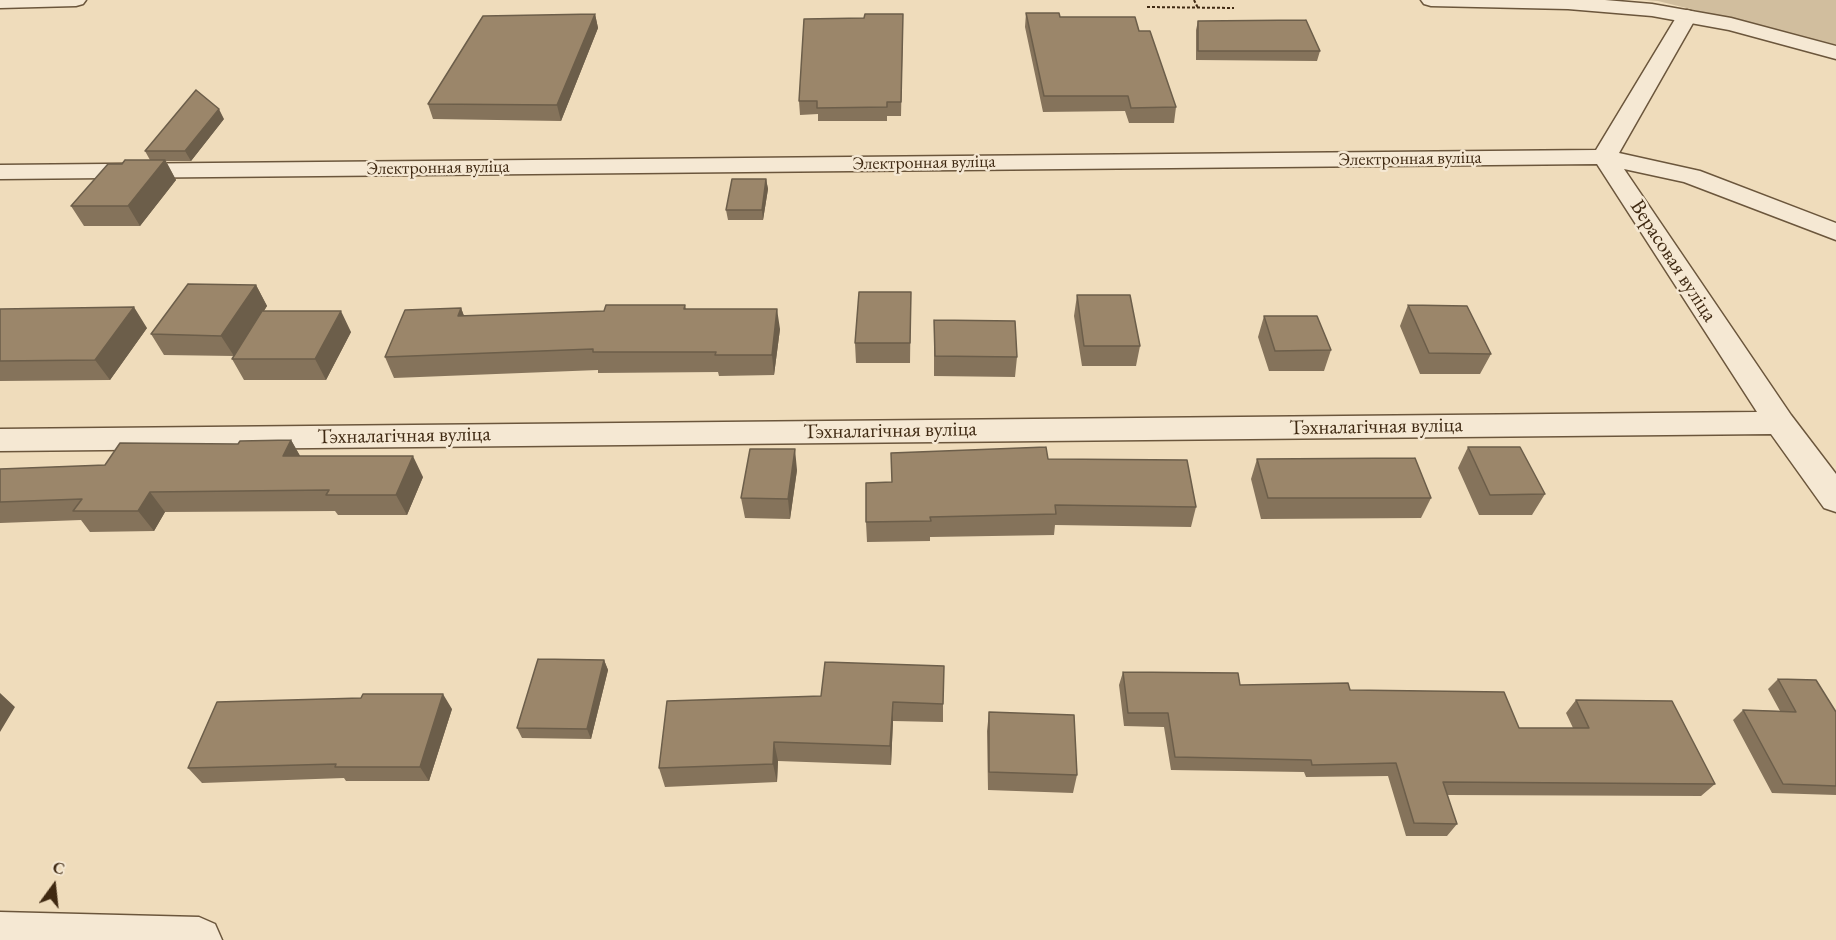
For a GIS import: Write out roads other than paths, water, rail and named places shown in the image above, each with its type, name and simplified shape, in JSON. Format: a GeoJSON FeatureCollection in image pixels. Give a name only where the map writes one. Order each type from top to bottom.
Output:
{"type":"FeatureCollection","features":[{"type":"Feature","properties":{"kind":"street"},"geometry":{"type":"LineString","coordinates":[[0,2],[76,0]]}},
{"type":"Feature","properties":{"kind":"street"},"geometry":{"type":"LineString","coordinates":[[1431,0],[1568,3],[1652,10],[1731,24],[1836,53]]}},
{"type":"Feature","properties":{"kind":"street"},"geometry":{"type":"LineString","coordinates":[[1604,157],[1687,16]]}},
{"type":"Feature","properties":{"kind":"street","name":"Электронная вуліца"},"geometry":{"type":"LineString","coordinates":[[0,172],[1604,157],[1691,176],[1836,232]]}},
{"type":"Feature","properties":{"kind":"street","name":"Верасовая вуліца"},"geometry":{"type":"LineString","coordinates":[[1604,157],[1780,423],[1836,500]]}},
{"type":"Feature","properties":{"kind":"street","name":"Тэхналагічная вуліца"},"geometry":{"type":"LineString","coordinates":[[0,440],[1780,423]]}},
{"type":"Feature","properties":{"kind":"street"},"geometry":{"type":"LineString","coordinates":[[0,934],[199,940]]}}]}
